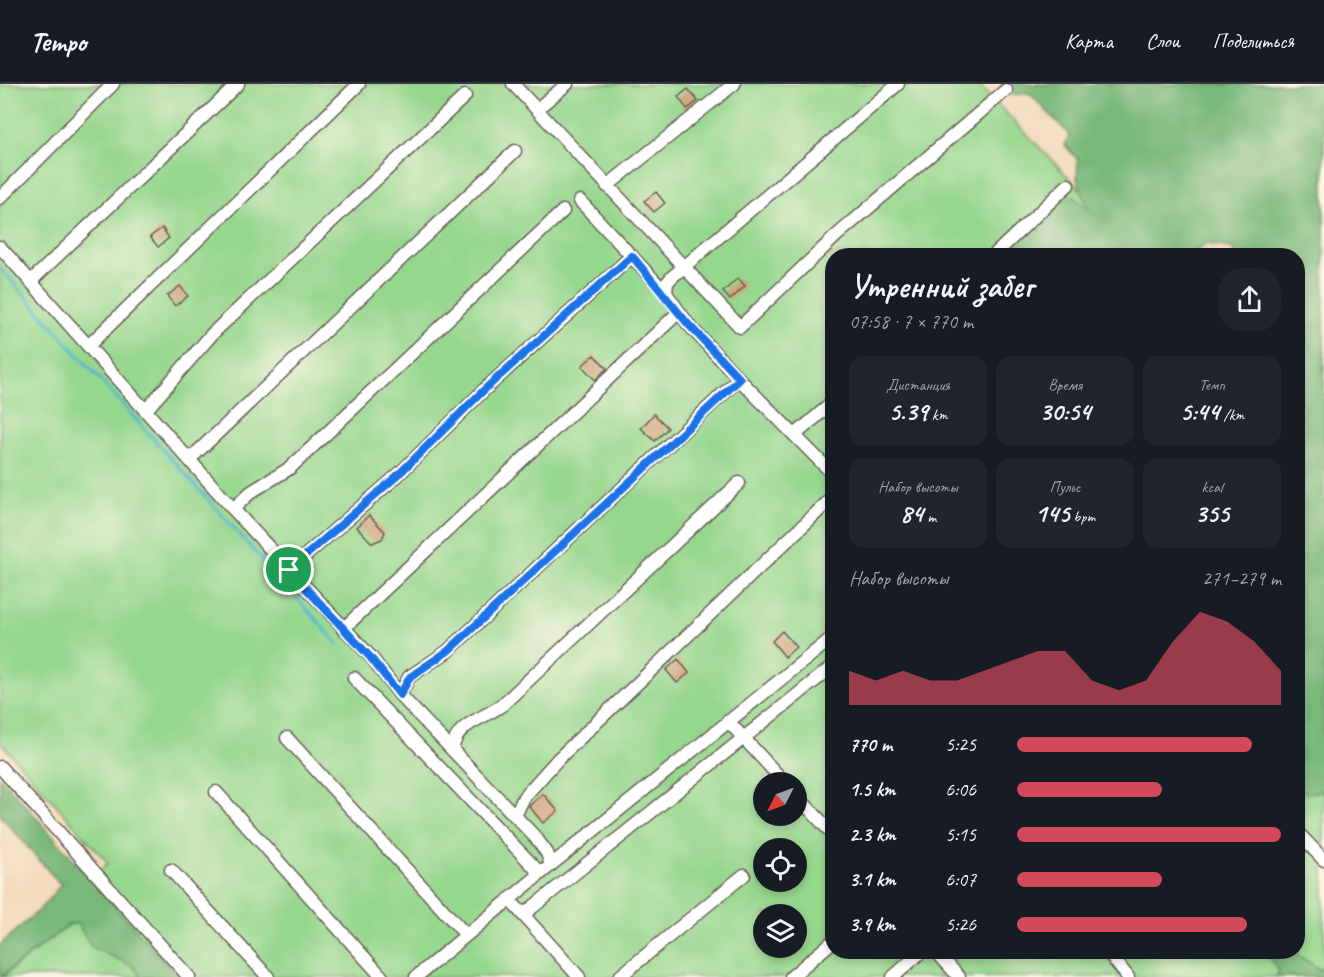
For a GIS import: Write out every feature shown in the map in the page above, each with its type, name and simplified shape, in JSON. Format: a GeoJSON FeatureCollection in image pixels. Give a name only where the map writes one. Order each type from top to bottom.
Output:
{"type":"FeatureCollection","features":[{"type":"Feature","properties":{"kind":"street"},"geometry":{"type":"LineString","coordinates":[[0,198],[113,84]]}},
{"type":"Feature","properties":{"kind":"street"},"geometry":{"type":"LineString","coordinates":[[31,281],[238,84]]}},
{"type":"Feature","properties":{"kind":"street"},"geometry":{"type":"LineString","coordinates":[[88,346],[359,84]]}},
{"type":"Feature","properties":{"kind":"street"},"geometry":{"type":"LineString","coordinates":[[513,84],[737,326],[743,326],[836,236],[1006,90]]}},
{"type":"Feature","properties":{"kind":"street"},"geometry":{"type":"LineString","coordinates":[[537,109],[567,84]]}},
{"type":"Feature","properties":{"kind":"street"},"geometry":{"type":"LineString","coordinates":[[608,186],[734,84]]}},
{"type":"Feature","properties":{"kind":"street"},"geometry":{"type":"LineString","coordinates":[[666,293],[667,283],[683,268],[898,84]]}},
{"type":"Feature","properties":{"kind":"street"},"geometry":{"type":"LineString","coordinates":[[146,410],[213,333],[465,96]]}},
{"type":"Feature","properties":{"kind":"street"},"geometry":{"type":"LineString","coordinates":[[190,459],[237,411],[404,259],[516,151]]}},
{"type":"Feature","properties":{"kind":"street"},"geometry":{"type":"LineString","coordinates":[[1001,248],[1068,185]]}},
{"type":"Feature","properties":{"kind":"street"},"geometry":{"type":"LineString","coordinates":[[580,201],[666,293],[679,312],[740,379],[825,466]]}},
{"type":"Feature","properties":{"kind":"street"},"geometry":{"type":"LineString","coordinates":[[232,508],[251,492],[290,468],[563,211]]}},
{"type":"Feature","properties":{"kind":"street"},"geometry":{"type":"LineString","coordinates":[[0,247],[232,508],[370,657],[400,695],[536,838],[547,853],[551,865]]}},
{"type":"Feature","properties":{"kind":"street"},"geometry":{"type":"LineString","coordinates":[[289,570],[398,475],[510,366],[632,256]]}},
{"type":"Feature","properties":{"kind":"street"},"geometry":{"type":"LineString","coordinates":[[344,629],[679,312]]}},
{"type":"Feature","properties":{"kind":"street"},"geometry":{"type":"LineString","coordinates":[[400,695],[410,677],[448,651],[740,379]]}},
{"type":"Feature","properties":{"kind":"street"},"geometry":{"type":"LineString","coordinates":[[795,435],[825,409]]}},
{"type":"Feature","properties":{"kind":"street"},"geometry":{"type":"LineString","coordinates":[[452,750],[458,732],[502,705],[739,483]]}},
{"type":"Feature","properties":{"kind":"street"},"geometry":{"type":"LineString","coordinates":[[515,816],[524,797],[558,759],[825,505]]}},
{"type":"Feature","properties":{"kind":"street"},"geometry":{"type":"LineString","coordinates":[[416,977],[540,873],[825,644]]}},
{"type":"Feature","properties":{"kind":"street"},"geometry":{"type":"LineString","coordinates":[[523,915],[825,673]]}},
{"type":"Feature","properties":{"kind":"street"},"geometry":{"type":"LineString","coordinates":[[354,678],[540,873]]}},
{"type":"Feature","properties":{"kind":"street"},"geometry":{"type":"LineString","coordinates":[[728,721],[775,772]]}},
{"type":"Feature","properties":{"kind":"street"},"geometry":{"type":"LineString","coordinates":[[287,738],[466,934]]}},
{"type":"Feature","properties":{"kind":"street"},"geometry":{"type":"LineString","coordinates":[[0,767],[189,977]]}},
{"type":"Feature","properties":{"kind":"street"},"geometry":{"type":"LineString","coordinates":[[216,792],[382,977]]}},
{"type":"Feature","properties":{"kind":"street"},"geometry":{"type":"LineString","coordinates":[[807,807],[825,826]]}},
{"type":"Feature","properties":{"kind":"street"},"geometry":{"type":"LineString","coordinates":[[1305,840],[1324,860]]}},
{"type":"Feature","properties":{"kind":"street"},"geometry":{"type":"LineString","coordinates":[[171,870],[268,977]]}},
{"type":"Feature","properties":{"kind":"street"},"geometry":{"type":"LineString","coordinates":[[619,977],[744,875]]}},
{"type":"Feature","properties":{"kind":"street"},"geometry":{"type":"LineString","coordinates":[[509,899],[579,977]]}},
{"type":"Feature","properties":{"kind":"street"},"geometry":{"type":"LineString","coordinates":[[791,977],[825,948]]}},
{"type":"Feature","properties":{"kind":"street"},"geometry":{"type":"LineString","coordinates":[[893,977],[912,959]]}},
{"type":"Feature","properties":{"kind":"street"},"geometry":{"type":"LineString","coordinates":[[943,959],[959,977]]}},
{"type":"Feature","properties":{"kind":"street"},"geometry":{"type":"LineString","coordinates":[[1113,959],[1128,977]]}},
{"type":"Feature","properties":{"kind":"green space"},"geometry":{"type":"Polygon","coordinates":[[[0,84],[978,84],[1137,248],[825,248],[825,959],[1305,959],[1305,747],[1324,768],[1324,977],[2,977],[69,925],[56,909],[108,863],[0,742],[0,84]]]}},
{"type":"Feature","properties":{"kind":"green space"},"geometry":{"type":"Polygon","coordinates":[[[1001,84],[1324,84],[1324,791],[1305,792],[1305,248],[1231,248],[1207,244],[1201,248],[1009,248],[1058,197],[1074,197],[1088,209],[1077,178],[1078,160],[1065,145],[1069,136],[1066,131],[1029,93],[1010,95],[1001,84]]]}},
{"type":"Feature","properties":{"kind":"green space"},"geometry":{"type":"Polygon","coordinates":[[[0,777],[178,977],[141,977],[133,966],[91,947],[78,924],[70,924],[0,977],[0,945],[42,907],[61,885],[0,815],[0,777]]]}},
{"type":"Feature","properties":{"kind":"green space"},"geometry":{"type":"Polygon","coordinates":[[[1271,959],[1304,959],[1324,972],[1324,977],[1277,977],[1279,971],[1271,959]]]}},
{"type":"Feature","properties":{"kind":"building"},"geometry":{"type":"Polygon","coordinates":[[[688,89],[698,101],[687,109],[678,97],[688,89]]]}},
{"type":"Feature","properties":{"kind":"building"},"geometry":{"type":"Polygon","coordinates":[[[656,192],[665,203],[654,212],[644,201],[656,192]]]}},
{"type":"Feature","properties":{"kind":"building"},"geometry":{"type":"Polygon","coordinates":[[[162,228],[169,238],[158,247],[150,237],[162,228]]]}},
{"type":"Feature","properties":{"kind":"building"},"geometry":{"type":"Polygon","coordinates":[[[738,278],[745,286],[730,300],[723,292],[738,278]]]}},
{"type":"Feature","properties":{"kind":"building"},"geometry":{"type":"Polygon","coordinates":[[[180,286],[188,296],[175,306],[167,296],[180,286]]]}},
{"type":"Feature","properties":{"kind":"building"},"geometry":{"type":"Polygon","coordinates":[[[594,355],[607,368],[595,380],[582,366],[594,355]]]}},
{"type":"Feature","properties":{"kind":"building"},"geometry":{"type":"Polygon","coordinates":[[[654,414],[668,428],[655,441],[641,428],[654,414]]]}},
{"type":"Feature","properties":{"kind":"building"},"geometry":{"type":"Polygon","coordinates":[[[369,515],[385,532],[382,539],[372,543],[357,527],[369,515]]]}},
{"type":"Feature","properties":{"kind":"building"},"geometry":{"type":"Polygon","coordinates":[[[782,631],[796,647],[785,657],[772,641],[782,631]]]}},
{"type":"Feature","properties":{"kind":"building"},"geometry":{"type":"Polygon","coordinates":[[[678,659],[689,673],[677,683],[666,670],[678,659]]]}},
{"type":"Feature","properties":{"kind":"building"},"geometry":{"type":"Polygon","coordinates":[[[543,794],[558,811],[543,823],[529,806],[543,794]]]}},
{"type":"Feature","properties":{"kind":"waterway"},"geometry":{"type":"LineString","coordinates":[[0,268],[338,644]]}},
{"type":"Feature","properties":{"kind":"route"},"geometry":{"type":"LineString","coordinates":[[632,256],[666,293],[688,324],[740,379],[448,651],[410,677],[400,695],[370,657],[289,570],[398,475],[485,389],[632,256]]}}]}
